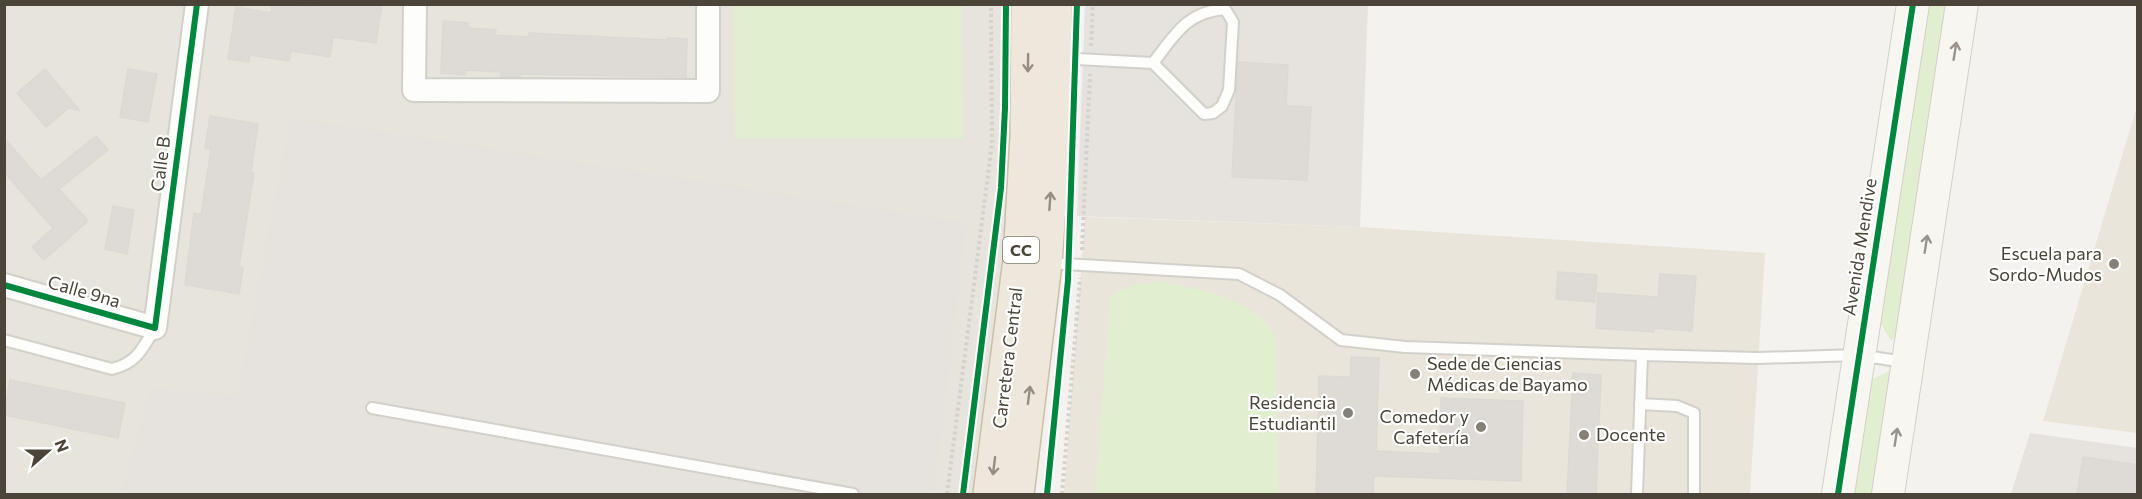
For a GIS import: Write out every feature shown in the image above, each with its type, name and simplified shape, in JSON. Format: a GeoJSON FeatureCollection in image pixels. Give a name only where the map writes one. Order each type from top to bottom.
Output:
{"type":"FeatureCollection","features":[{"type":"Feature","properties":{"kind":"highway","name":"Carretera Central"},"geometry":{"type":"LineString","coordinates":[[1017,495],[1033,261],[1027,136],[1028,4]]}},
{"type":"Feature","properties":{"kind":"highway","name":"Carretera Central"},"geometry":{"type":"LineString","coordinates":[[990,495],[1054,140],[1055,4]]}},
{"type":"Feature","properties":{"kind":"street","name":"Calle B"},"geometry":{"type":"LineString","coordinates":[[155,328],[197,4]]}},
{"type":"Feature","properties":{"kind":"street"},"geometry":{"type":"LineString","coordinates":[[415,4],[414,90],[708,91],[708,4]]}},
{"type":"Feature","properties":{"kind":"street","name":"Avenida Mendive"},"geometry":{"type":"LineString","coordinates":[[1838,495],[1913,4]]}},
{"type":"Feature","properties":{"kind":"street"},"geometry":{"type":"LineString","coordinates":[[1888,495],[1962,4]]}},
{"type":"Feature","properties":{"kind":"street","name":"Calle 9na"},"geometry":{"type":"LineString","coordinates":[[4,285],[155,328]]}},
{"type":"Feature","properties":{"kind":"lane"},"geometry":{"type":"LineString","coordinates":[[1055,58],[1153,63],[1204,114],[1213,113],[1222,106],[1229,90],[1233,22],[1225,9],[1210,10],[1185,23],[1153,63]]}},
{"type":"Feature","properties":{"kind":"lane"},"geometry":{"type":"LineString","coordinates":[[1033,261],[1239,273],[1280,295],[1341,340],[1405,347],[1642,355],[1758,358],[1859,355],[1908,362]]}},
{"type":"Feature","properties":{"kind":"lane"},"geometry":{"type":"LineString","coordinates":[[4,340],[112,369],[125,366],[135,359],[155,328]]}},
{"type":"Feature","properties":{"kind":"lane"},"geometry":{"type":"LineString","coordinates":[[1636,495],[1642,355]]}},
{"type":"Feature","properties":{"kind":"lane"},"geometry":{"type":"LineString","coordinates":[[1640,404],[1677,406],[1694,413],[1694,495]]}},
{"type":"Feature","properties":{"kind":"lane"},"geometry":{"type":"LineString","coordinates":[[372,408],[853,495]]}},
{"type":"Feature","properties":{"kind":"path"},"geometry":{"type":"LineString","coordinates":[[947,495],[992,144],[991,4]]}},
{"type":"Feature","properties":{"kind":"shaded area"},"geometry":{"type":"Polygon","coordinates":[[[4,5],[1028,5],[990,494],[5,494],[4,5]]]}},
{"type":"Feature","properties":{"kind":"shaded area"},"geometry":{"type":"Polygon","coordinates":[[[1085,5],[1368,5],[1360,227],[1077,216],[1085,5]]]}},
{"type":"Feature","properties":{"kind":"shaded area","name":"Escuela para Sordo-Mudos"},"geometry":{"type":"Polygon","coordinates":[[[2137,106],[2137,433],[2043,421],[2137,106]]]}},
{"type":"Feature","properties":{"kind":"shaded area"},"geometry":{"type":"Polygon","coordinates":[[[291,118],[966,223],[934,494],[121,494],[151,388],[237,396],[291,118]]]}},
{"type":"Feature","properties":{"kind":"shaded area","name":"Sede de Ciencias Médicas de Bayamo"},"geometry":{"type":"Polygon","coordinates":[[[1085,217],[1360,227],[1765,253],[1750,494],[1064,494],[1085,217]]]}},
{"type":"Feature","properties":{"kind":"shaded area"},"geometry":{"type":"Polygon","coordinates":[[[2030,433],[2137,448],[2137,494],[2011,494],[2030,433]]]}},
{"type":"Feature","properties":{"kind":"green space"},"geometry":{"type":"Polygon","coordinates":[[[734,5],[962,5],[963,138],[735,138],[734,5]]]}},
{"type":"Feature","properties":{"kind":"green space"},"geometry":{"type":"Polygon","coordinates":[[[1924,5],[1950,5],[1909,323],[1891,341],[1881,324],[1924,5]]]}},
{"type":"Feature","properties":{"kind":"green space"},"geometry":{"type":"Polygon","coordinates":[[[1163,282],[1227,298],[1261,318],[1276,338],[1279,494],[1095,494],[1110,298],[1128,287],[1163,282]]]}},
{"type":"Feature","properties":{"kind":"green space"},"geometry":{"type":"Polygon","coordinates":[[[1889,371],[1898,385],[1883,494],[1853,494],[1871,380],[1889,371]]]}},
{"type":"Feature","properties":{"kind":"building"},"geometry":{"type":"Polygon","coordinates":[[[272,4],[312,7],[312,4],[382,4],[376,43],[333,37],[330,57],[291,51],[289,61],[250,55],[249,62],[228,59],[236,7],[271,13],[272,4]]]}},
{"type":"Feature","properties":{"kind":"building"},"geometry":{"type":"Polygon","coordinates":[[[443,21],[468,23],[468,28],[496,30],[495,35],[529,37],[529,33],[687,39],[686,77],[520,74],[520,77],[501,77],[501,72],[466,70],[465,75],[441,73],[443,21]]]}},
{"type":"Feature","properties":{"kind":"building"},"geometry":{"type":"Polygon","coordinates":[[[1238,62],[1288,65],[1286,106],[1311,107],[1307,180],[1232,177],[1238,62]]]}},
{"type":"Feature","properties":{"kind":"building"},"geometry":{"type":"Polygon","coordinates":[[[45,69],[79,110],[69,108],[46,127],[17,93],[45,69]]]}},
{"type":"Feature","properties":{"kind":"building"},"geometry":{"type":"Polygon","coordinates":[[[128,69],[157,74],[148,122],[120,117],[128,69]]]}},
{"type":"Feature","properties":{"kind":"building"},"geometry":{"type":"Polygon","coordinates":[[[210,116],[258,124],[251,172],[254,173],[239,267],[243,268],[239,294],[185,285],[194,213],[201,215],[211,149],[205,148],[210,116]]]}},
{"type":"Feature","properties":{"kind":"building"},"geometry":{"type":"Polygon","coordinates":[[[96,136],[108,150],[59,189],[88,221],[44,260],[32,247],[53,228],[4,172],[4,138],[41,180],[96,136]]]}},
{"type":"Feature","properties":{"kind":"building"},"geometry":{"type":"Polygon","coordinates":[[[113,206],[134,210],[127,254],[105,249],[113,206]]]}},
{"type":"Feature","properties":{"kind":"building"},"geometry":{"type":"Polygon","coordinates":[[[1558,272],[1597,275],[1595,302],[1556,299],[1558,272]]]}},
{"type":"Feature","properties":{"kind":"building"},"geometry":{"type":"Polygon","coordinates":[[[1660,274],[1696,276],[1692,331],[1654,328],[1654,332],[1596,328],[1598,293],[1658,297],[1660,274]]]}},
{"type":"Feature","properties":{"kind":"building"},"geometry":{"type":"Polygon","coordinates":[[[1351,357],[1379,358],[1376,451],[1440,454],[1441,398],[1523,401],[1521,481],[1374,476],[1373,495],[1316,495],[1319,376],[1351,377],[1351,357]]]}},
{"type":"Feature","properties":{"kind":"building","name":"Docente"},"geometry":{"type":"Polygon","coordinates":[[[1573,373],[1601,375],[1596,495],[1567,495],[1573,373]]]}},
{"type":"Feature","properties":{"kind":"building"},"geometry":{"type":"Polygon","coordinates":[[[10,380],[125,403],[118,438],[4,415],[10,380]]]}},
{"type":"Feature","properties":{"kind":"building"},"geometry":{"type":"Polygon","coordinates":[[[2083,457],[2138,465],[2135,495],[2077,495],[2083,457]]]}},
{"type":"Feature","properties":{"kind":"cycle path"},"geometry":{"type":"LineString","coordinates":[[4,285],[155,328],[197,4]]}},
{"type":"Feature","properties":{"kind":"cycle path"},"geometry":{"type":"LineString","coordinates":[[963,494],[1001,188],[1005,108],[1006,4]]}},
{"type":"Feature","properties":{"kind":"cycle path"},"geometry":{"type":"LineString","coordinates":[[1047,494],[1068,280],[1077,4]]}},
{"type":"Feature","properties":{"kind":"cycle path"},"geometry":{"type":"LineString","coordinates":[[1838,494],[1913,4]]}},
{"type":"Feature","properties":{"kind":"place","name":"Escuela para Sordo-Mudos"},"geometry":{"type":"Point","coordinates":[2114,264]}},
{"type":"Feature","properties":{"kind":"place","name":"Sede de Ciencias Médicas de Bayamo"},"geometry":{"type":"Point","coordinates":[1415,374]}},
{"type":"Feature","properties":{"kind":"place","name":"Residencia Estudiantil"},"geometry":{"type":"Point","coordinates":[1348,413]}},
{"type":"Feature","properties":{"kind":"place","name":"Comedor y Cafetería"},"geometry":{"type":"Point","coordinates":[1481,427]}},
{"type":"Feature","properties":{"kind":"place","name":"Docente"},"geometry":{"type":"Point","coordinates":[1584,435]}}]}
